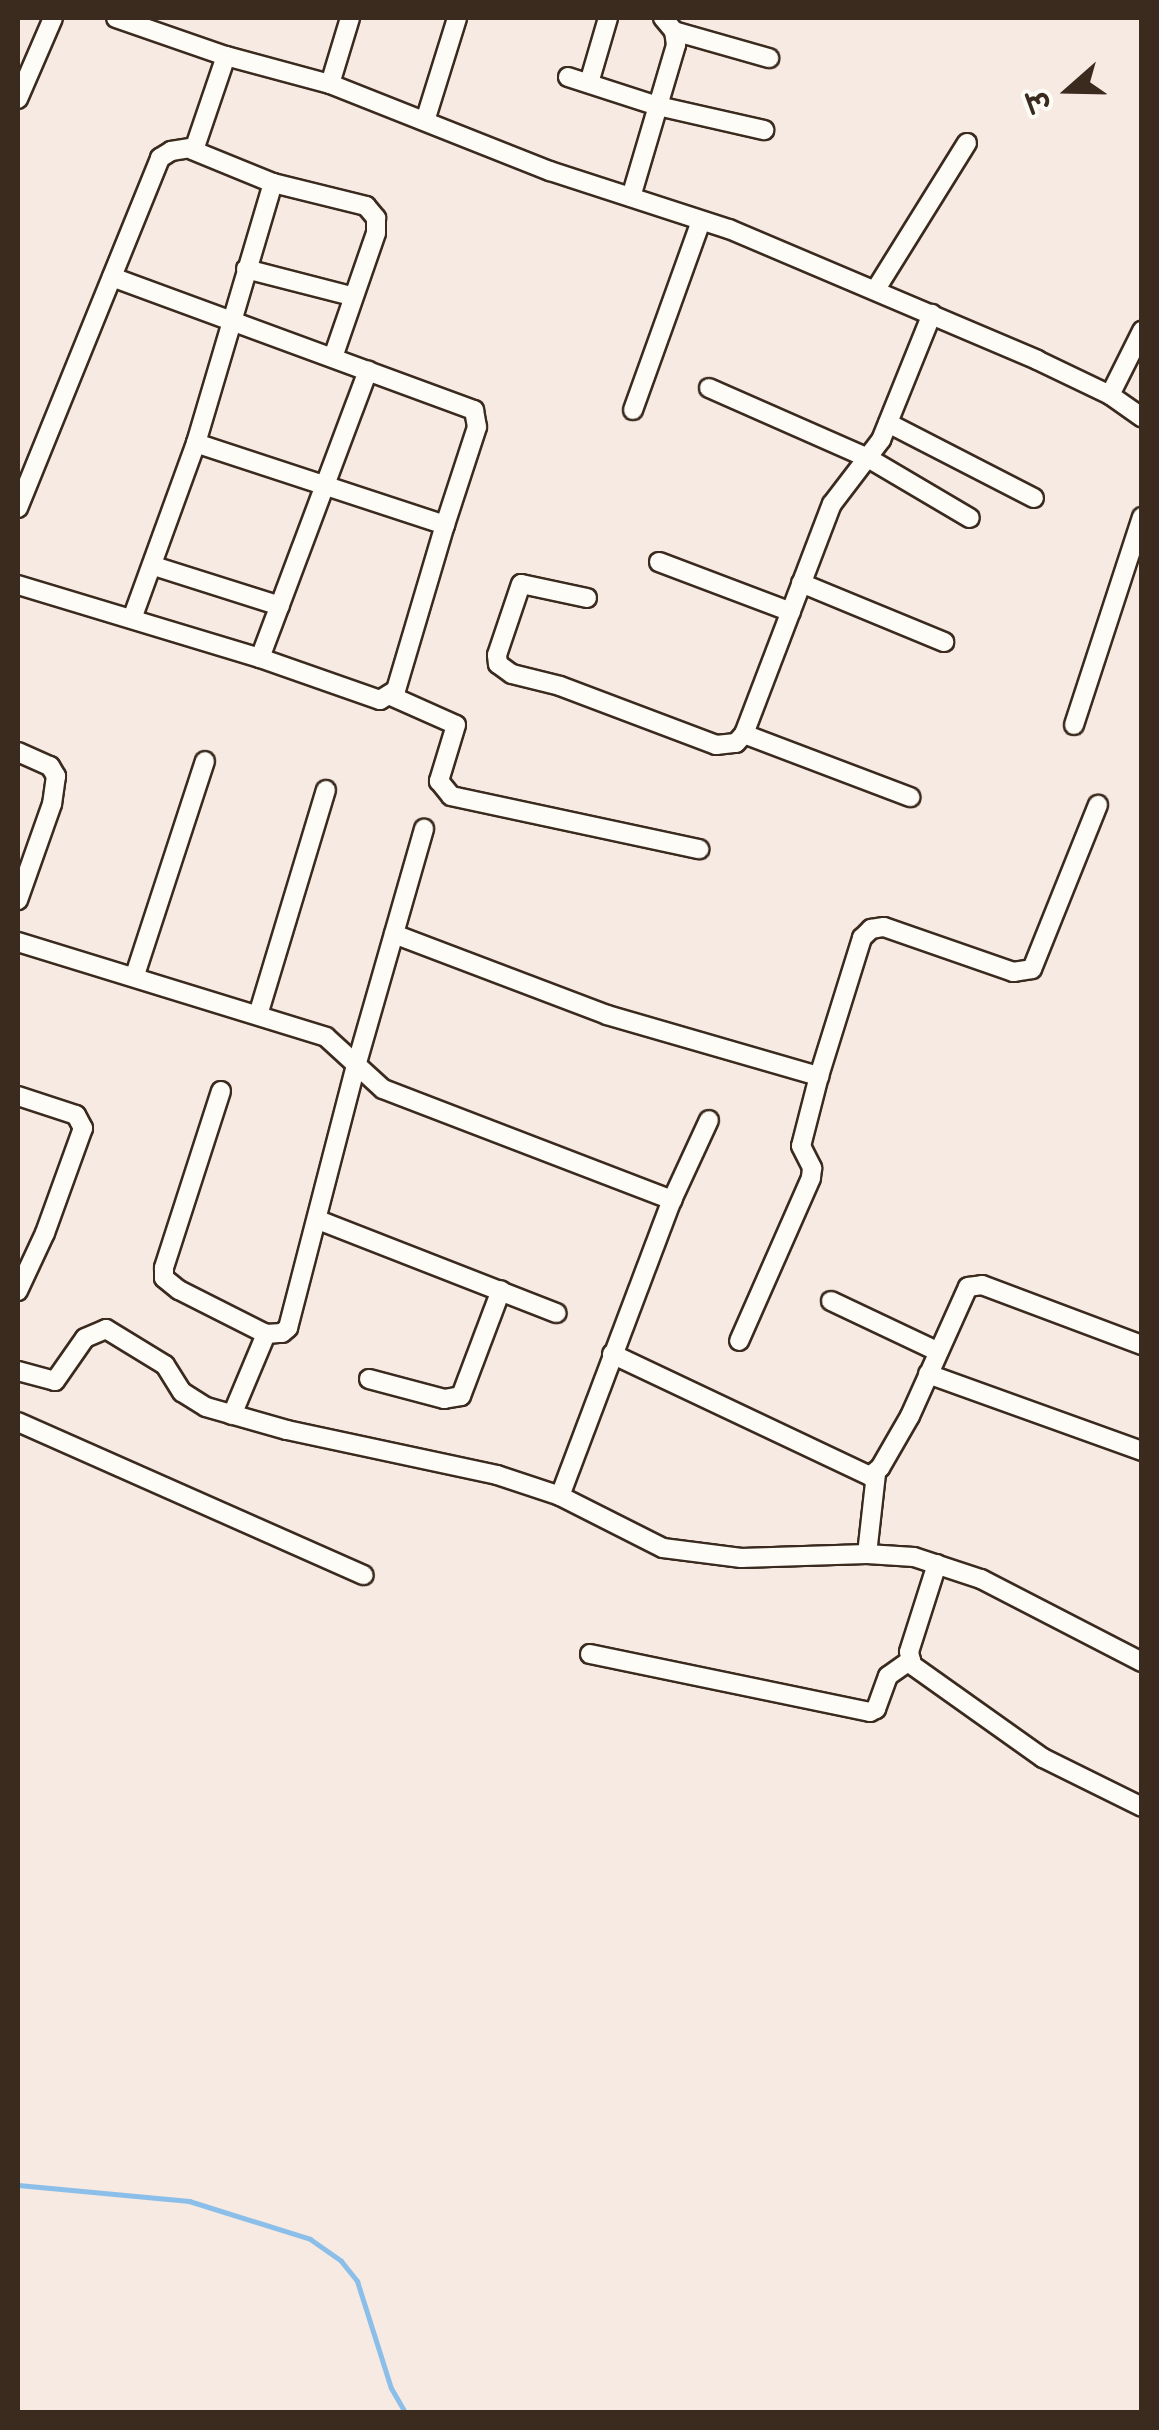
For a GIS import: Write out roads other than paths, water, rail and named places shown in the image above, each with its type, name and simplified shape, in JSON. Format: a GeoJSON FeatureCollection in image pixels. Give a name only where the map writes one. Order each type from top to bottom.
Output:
{"type":"FeatureCollection","features":[{"type":"Feature","properties":{"kind":"street"},"geometry":{"type":"LineString","coordinates":[[18,99],[53,18]]}},
{"type":"Feature","properties":{"kind":"street"},"geometry":{"type":"LineString","coordinates":[[330,84],[350,18]]}},
{"type":"Feature","properties":{"kind":"street"},"geometry":{"type":"LineString","coordinates":[[426,121],[458,18]]}},
{"type":"Feature","properties":{"kind":"street"},"geometry":{"type":"LineString","coordinates":[[588,83],[608,18]]}},
{"type":"Feature","properties":{"kind":"street"},"geometry":{"type":"LineString","coordinates":[[123,19],[226,56],[330,84],[550,171],[632,197],[876,289],[1110,396],[1142,417]]}},
{"type":"Feature","properties":{"kind":"street"},"geometry":{"type":"LineString","coordinates":[[632,197],[676,45],[668,24]]}},
{"type":"Feature","properties":{"kind":"street"},"geometry":{"type":"LineString","coordinates":[[668,24],[768,58]]}},
{"type":"Feature","properties":{"kind":"street"},"geometry":{"type":"LineString","coordinates":[[192,150],[226,56]]}},
{"type":"Feature","properties":{"kind":"street"},"geometry":{"type":"LineString","coordinates":[[568,77],[658,106],[764,130]]}},
{"type":"Feature","properties":{"kind":"street"},"geometry":{"type":"LineString","coordinates":[[876,289],[968,142]]}},
{"type":"Feature","properties":{"kind":"street"},"geometry":{"type":"LineString","coordinates":[[18,508],[160,158],[172,150],[192,150],[273,183],[366,206],[376,218],[376,233],[333,357]]}},
{"type":"Feature","properties":{"kind":"street"},"geometry":{"type":"LineString","coordinates":[[132,619],[196,442],[273,183]]}},
{"type":"Feature","properties":{"kind":"street"},"geometry":{"type":"LineString","coordinates":[[633,410],[700,222]]}},
{"type":"Feature","properties":{"kind":"street"},"geometry":{"type":"LineString","coordinates":[[246,268],[351,296]]}},
{"type":"Feature","properties":{"kind":"street"},"geometry":{"type":"LineString","coordinates":[[112,277],[474,410],[477,427],[391,696]]}},
{"type":"Feature","properties":{"kind":"street"},"geometry":{"type":"LineString","coordinates":[[587,598],[521,584],[497,655],[498,664],[512,674],[560,686],[716,745],[736,742],[744,734],[832,504],[868,458],[888,423],[932,314]]}},
{"type":"Feature","properties":{"kind":"street"},"geometry":{"type":"LineString","coordinates":[[1110,396],[1142,331]]}},
{"type":"Feature","properties":{"kind":"street"},"geometry":{"type":"LineString","coordinates":[[260,658],[368,371]]}},
{"type":"Feature","properties":{"kind":"street"},"geometry":{"type":"LineString","coordinates":[[708,388],[868,458],[970,518]]}},
{"type":"Feature","properties":{"kind":"street"},"geometry":{"type":"LineString","coordinates":[[888,423],[1034,498]]}},
{"type":"Feature","properties":{"kind":"street"},"geometry":{"type":"LineString","coordinates":[[196,442],[445,525]]}},
{"type":"Feature","properties":{"kind":"street"},"geometry":{"type":"LineString","coordinates":[[1074,726],[1142,517]]}},
{"type":"Feature","properties":{"kind":"street"},"geometry":{"type":"LineString","coordinates":[[659,562],[790,612]]}},
{"type":"Feature","properties":{"kind":"street"},"geometry":{"type":"LineString","coordinates":[[154,566],[280,606]]}},
{"type":"Feature","properties":{"kind":"street"},"geometry":{"type":"LineString","coordinates":[[802,583],[944,642]]}},
{"type":"Feature","properties":{"kind":"street"},"geometry":{"type":"LineString","coordinates":[[18,585],[260,658],[380,700],[391,696],[456,725],[439,781],[451,796],[699,848]]}},
{"type":"Feature","properties":{"kind":"street"},"geometry":{"type":"LineString","coordinates":[[744,734],[910,797]]}},
{"type":"Feature","properties":{"kind":"street"},"geometry":{"type":"LineString","coordinates":[[18,752],[50,766],[56,776],[52,804],[18,900]]}},
{"type":"Feature","properties":{"kind":"street"},"geometry":{"type":"LineString","coordinates":[[135,975],[205,761]]}},
{"type":"Feature","properties":{"kind":"street"},"geometry":{"type":"LineString","coordinates":[[258,1014],[326,790]]}},
{"type":"Feature","properties":{"kind":"street"},"geometry":{"type":"LineString","coordinates":[[739,1340],[811,1178],[801,1146],[862,938],[870,929],[884,928],[1013,972],[1032,969],[1098,805]]}},
{"type":"Feature","properties":{"kind":"street"},"geometry":{"type":"LineString","coordinates":[[221,1091],[164,1278],[178,1290],[266,1334],[288,1328],[356,1066],[424,829]]}},
{"type":"Feature","properties":{"kind":"street"},"geometry":{"type":"LineString","coordinates":[[394,934],[608,1015],[819,1076]]}},
{"type":"Feature","properties":{"kind":"street"},"geometry":{"type":"LineString","coordinates":[[18,942],[326,1037],[383,1089],[672,1200]]}},
{"type":"Feature","properties":{"kind":"street"},"geometry":{"type":"LineString","coordinates":[[18,1096],[76,1115],[83,1128],[45,1234],[18,1291]]}},
{"type":"Feature","properties":{"kind":"street"},"geometry":{"type":"LineString","coordinates":[[560,1496],[672,1200],[709,1120]]}},
{"type":"Feature","properties":{"kind":"street"},"geometry":{"type":"LineString","coordinates":[[318,1220],[556,1313]]}},
{"type":"Feature","properties":{"kind":"street"},"geometry":{"type":"LineString","coordinates":[[867,1554],[876,1474],[910,1416],[964,1292],[974,1285],[1142,1345]]}},
{"type":"Feature","properties":{"kind":"street"},"geometry":{"type":"LineString","coordinates":[[369,1379],[444,1399],[460,1396],[500,1290]]}},
{"type":"Feature","properties":{"kind":"street"},"geometry":{"type":"LineString","coordinates":[[832,1301],[937,1351]]}},
{"type":"Feature","properties":{"kind":"street"},"geometry":{"type":"LineString","coordinates":[[18,1371],[55,1381],[85,1338],[106,1329],[166,1366],[187,1396],[232,1415],[497,1475],[560,1496],[663,1548],[741,1558],[867,1554],[937,1564],[981,1579],[1142,1662]]}},
{"type":"Feature","properties":{"kind":"street"},"geometry":{"type":"LineString","coordinates":[[232,1415],[266,1334]]}},
{"type":"Feature","properties":{"kind":"street"},"geometry":{"type":"LineString","coordinates":[[612,1354],[863,1474],[876,1474]]}},
{"type":"Feature","properties":{"kind":"street"},"geometry":{"type":"LineString","coordinates":[[928,1374],[1142,1451]]}},
{"type":"Feature","properties":{"kind":"street"},"geometry":{"type":"LineString","coordinates":[[18,1422],[364,1575]]}},
{"type":"Feature","properties":{"kind":"street"},"geometry":{"type":"LineString","coordinates":[[937,1564],[909,1652],[919,1673],[1044,1758],[1142,1807]]}},
{"type":"Feature","properties":{"kind":"street"},"geometry":{"type":"LineString","coordinates":[[590,1654],[870,1712],[876,1709],[888,1676],[911,1660]]}},
{"type":"Feature","properties":{"kind":"waterway"},"geometry":{"type":"LineString","coordinates":[[18,2185],[189,2201],[310,2239],[341,2261],[357,2281],[391,2388],[405,2412]]}}]}
